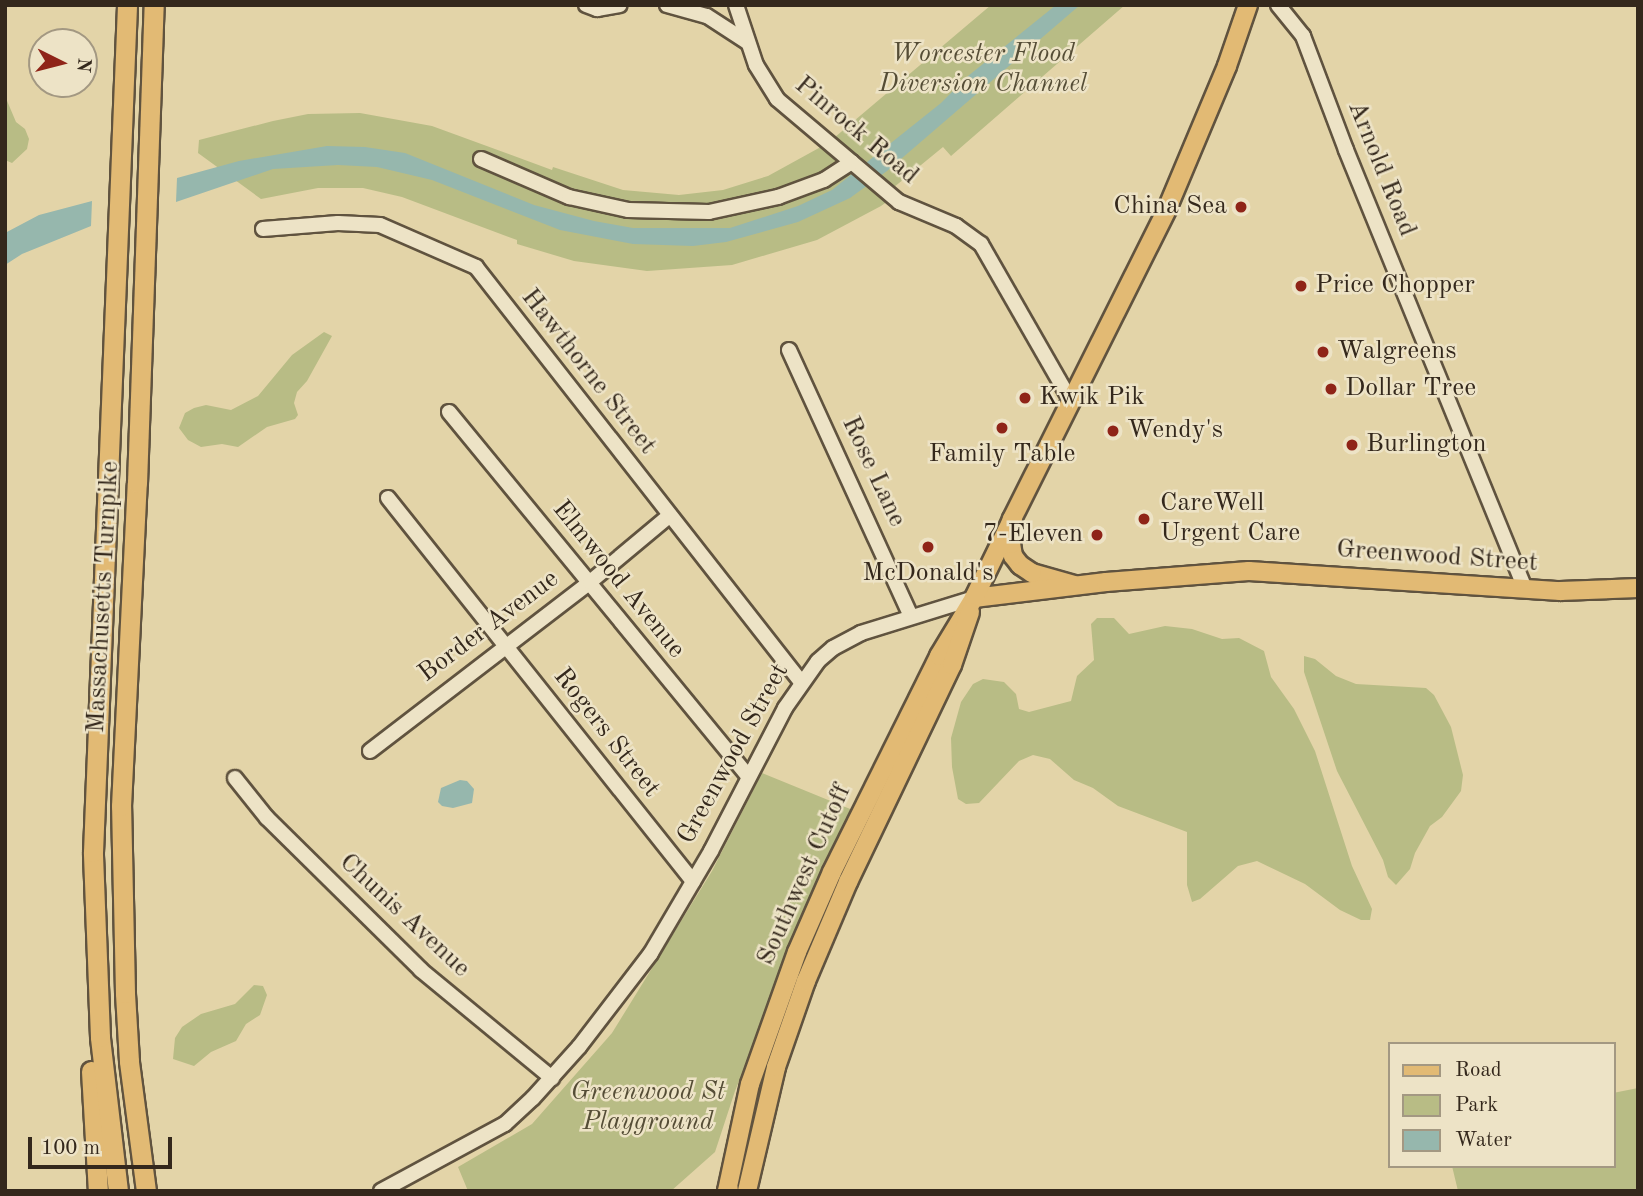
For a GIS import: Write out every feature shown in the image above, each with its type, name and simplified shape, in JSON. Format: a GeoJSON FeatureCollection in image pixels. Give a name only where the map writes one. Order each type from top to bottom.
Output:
{"type":"FeatureCollection","features":[{"type":"Feature","properties":{"kind":"highway","name":"Massachusetts Turnpike"},"geometry":{"type":"LineString","coordinates":[[118,1191],[101,1048],[93,905],[94,797],[127,5]]}},
{"type":"Feature","properties":{"kind":"highway","name":"Massachusetts Turnpike"},"geometry":{"type":"LineString","coordinates":[[146,1191],[125,993],[121,819],[137,483],[154,5]]}},
{"type":"Feature","properties":{"kind":"highway"},"geometry":{"type":"LineString","coordinates":[[93,905],[88,1026],[98,1191]]}},
{"type":"Feature","properties":{"kind":"main road","name":"Southwest Cutoff"},"geometry":{"type":"LineString","coordinates":[[732,1190],[750,1084],[797,952],[832,872],[939,656],[974,598],[1155,234],[1227,66],[1248,5]]}},
{"type":"Feature","properties":{"kind":"main road"},"geometry":{"type":"LineString","coordinates":[[1010,525],[1013,556],[1020,565],[1032,573],[1074,585]]}},
{"type":"Feature","properties":{"kind":"main road","name":"Greenwood Street"},"geometry":{"type":"LineString","coordinates":[[974,598],[1074,585],[1256,571],[1581,592],[1638,588]]}},
{"type":"Feature","properties":{"kind":"street"},"geometry":{"type":"LineString","coordinates":[[586,5],[597,9],[620,5]]}},
{"type":"Feature","properties":{"kind":"street"},"geometry":{"type":"LineString","coordinates":[[667,5],[707,16],[748,43]]}},
{"type":"Feature","properties":{"kind":"street","name":"Pinrock Road"},"geometry":{"type":"LineString","coordinates":[[736,5],[748,43],[772,93],[899,202],[956,226],[981,244],[1071,401]]}},
{"type":"Feature","properties":{"kind":"street","name":"Arnold Road"},"geometry":{"type":"LineString","coordinates":[[1278,5],[1303,36],[1346,150],[1525,589]]}},
{"type":"Feature","properties":{"kind":"street"},"geometry":{"type":"LineString","coordinates":[[481,159],[569,197],[628,210],[709,212],[778,197],[824,180],[854,164]]}},
{"type":"Feature","properties":{"kind":"street","name":"Hawthorne Street"},"geometry":{"type":"LineString","coordinates":[[263,229],[338,223],[380,225],[471,264],[801,682]]}},
{"type":"Feature","properties":{"kind":"street","name":"Rose Lane"},"geometry":{"type":"LineString","coordinates":[[789,349],[911,616]]}},
{"type":"Feature","properties":{"kind":"street","name":"Elmwood Avenue"},"geometry":{"type":"LineString","coordinates":[[449,412],[590,582],[678,694],[749,777]]}},
{"type":"Feature","properties":{"kind":"street","name":"Rogers Street"},"geometry":{"type":"LineString","coordinates":[[388,498],[693,882]]}},
{"type":"Feature","properties":{"kind":"street","name":"Border Avenue"},"geometry":{"type":"LineString","coordinates":[[370,751],[590,582],[670,514]]}},
{"type":"Feature","properties":{"kind":"street","name":"Greenwood Street"},"geometry":{"type":"LineString","coordinates":[[381,1191],[496,1129],[520,1111],[552,1078],[651,953],[693,882],[801,682],[818,661],[842,642],[911,616],[974,598]]}},
{"type":"Feature","properties":{"kind":"street","name":"Chunis Avenue"},"geometry":{"type":"LineString","coordinates":[[234,778],[267,818],[421,970],[552,1078]]}},
{"type":"Feature","properties":{"kind":"green space","name":"Worcester Flood Diversion Channel"},"geometry":{"type":"Polygon","coordinates":[[[991,5],[1125,5],[951,156],[943,147],[888,192],[892,198],[881,206],[817,240],[732,265],[647,271],[574,261],[517,244],[517,240],[402,197],[363,188],[318,188],[261,199],[198,153],[199,140],[273,121],[308,114],[360,113],[432,126],[552,170],[553,167],[623,190],[679,195],[723,190],[768,176],[828,143],[991,5]]]}},
{"type":"Feature","properties":{"kind":"green space"},"geometry":{"type":"Polygon","coordinates":[[[5,96],[16,122],[25,129],[29,139],[27,149],[12,163],[5,160],[5,96]]]}},
{"type":"Feature","properties":{"kind":"green space"},"geometry":{"type":"Polygon","coordinates":[[[324,332],[332,336],[307,381],[297,392],[294,403],[298,415],[295,419],[267,427],[238,447],[222,444],[201,447],[188,440],[179,428],[185,413],[194,408],[206,405],[231,410],[258,396],[292,355],[324,332]]]}},
{"type":"Feature","properties":{"kind":"green space"},"geometry":{"type":"Polygon","coordinates":[[[1097,618],[1114,618],[1129,634],[1165,626],[1192,629],[1222,639],[1239,638],[1264,651],[1271,677],[1294,709],[1315,751],[1352,866],[1372,909],[1370,920],[1361,920],[1340,910],[1305,884],[1257,861],[1238,866],[1200,899],[1192,902],[1187,885],[1187,832],[1118,806],[1093,788],[1074,780],[1050,759],[1033,755],[1019,761],[979,803],[966,804],[958,799],[952,767],[951,738],[961,702],[973,684],[983,679],[1004,682],[1016,694],[1019,709],[1029,712],[1071,701],[1077,676],[1094,660],[1091,624],[1097,618]]]}},
{"type":"Feature","properties":{"kind":"green space"},"geometry":{"type":"Polygon","coordinates":[[[1304,656],[1315,659],[1336,676],[1356,684],[1426,688],[1434,695],[1451,727],[1463,775],[1461,791],[1442,817],[1430,826],[1415,853],[1410,869],[1396,885],[1388,877],[1383,860],[1337,771],[1304,672],[1304,656]]]}},
{"type":"Feature","properties":{"kind":"green space","name":"Greenwood St Playground"},"geometry":{"type":"Polygon","coordinates":[[[762,773],[860,813],[810,907],[735,1091],[715,1152],[671,1191],[468,1191],[458,1167],[532,1124],[612,1033],[712,871],[762,773]]]}},
{"type":"Feature","properties":{"kind":"green space"},"geometry":{"type":"Polygon","coordinates":[[[254,985],[263,986],[267,995],[260,1015],[246,1024],[236,1041],[211,1052],[194,1066],[173,1059],[175,1038],[182,1027],[201,1014],[235,1004],[254,985]]]}},
{"type":"Feature","properties":{"kind":"green space"},"geometry":{"type":"Polygon","coordinates":[[[1638,1088],[1638,1191],[1458,1191],[1452,1168],[1615,1168],[1615,1093],[1638,1088]]]}},
{"type":"Feature","properties":{"kind":"water"},"geometry":{"type":"Polygon","coordinates":[[[1056,5],[1080,5],[887,171],[850,198],[798,222],[726,242],[693,246],[633,244],[560,230],[432,180],[377,167],[338,165],[273,169],[176,202],[177,178],[239,161],[327,146],[365,147],[405,153],[534,205],[594,221],[633,228],[730,228],[798,206],[832,190],[941,103],[968,76],[1056,5]]]}},
{"type":"Feature","properties":{"kind":"water"},"geometry":{"type":"Polygon","coordinates":[[[92,201],[91,226],[22,254],[5,265],[5,233],[39,215],[92,201]]]}},
{"type":"Feature","properties":{"kind":"water"},"geometry":{"type":"Polygon","coordinates":[[[460,780],[467,781],[474,789],[472,803],[453,808],[442,806],[438,802],[441,788],[460,780]]]}},
{"type":"Feature","properties":{"kind":"place","name":"China Sea"},"geometry":{"type":"Point","coordinates":[1241,207]}},
{"type":"Feature","properties":{"kind":"place","name":"Price Chopper"},"geometry":{"type":"Point","coordinates":[1301,286]}},
{"type":"Feature","properties":{"kind":"place","name":"Walgreens"},"geometry":{"type":"Point","coordinates":[1323,352]}},
{"type":"Feature","properties":{"kind":"place","name":"Dollar Tree"},"geometry":{"type":"Point","coordinates":[1331,389]}},
{"type":"Feature","properties":{"kind":"place","name":"Kwik Pik"},"geometry":{"type":"Point","coordinates":[1025,398]}},
{"type":"Feature","properties":{"kind":"place","name":"Family Table"},"geometry":{"type":"Point","coordinates":[1002,428]}},
{"type":"Feature","properties":{"kind":"place","name":"Wendy's"},"geometry":{"type":"Point","coordinates":[1113,431]}},
{"type":"Feature","properties":{"kind":"place","name":"Burlington"},"geometry":{"type":"Point","coordinates":[1352,445]}},
{"type":"Feature","properties":{"kind":"place","name":"CareWell Urgent Care"},"geometry":{"type":"Point","coordinates":[1144,519]}},
{"type":"Feature","properties":{"kind":"place","name":"7-Eleven"},"geometry":{"type":"Point","coordinates":[1097,535]}},
{"type":"Feature","properties":{"kind":"place","name":"McDonald's"},"geometry":{"type":"Point","coordinates":[928,547]}}]}
